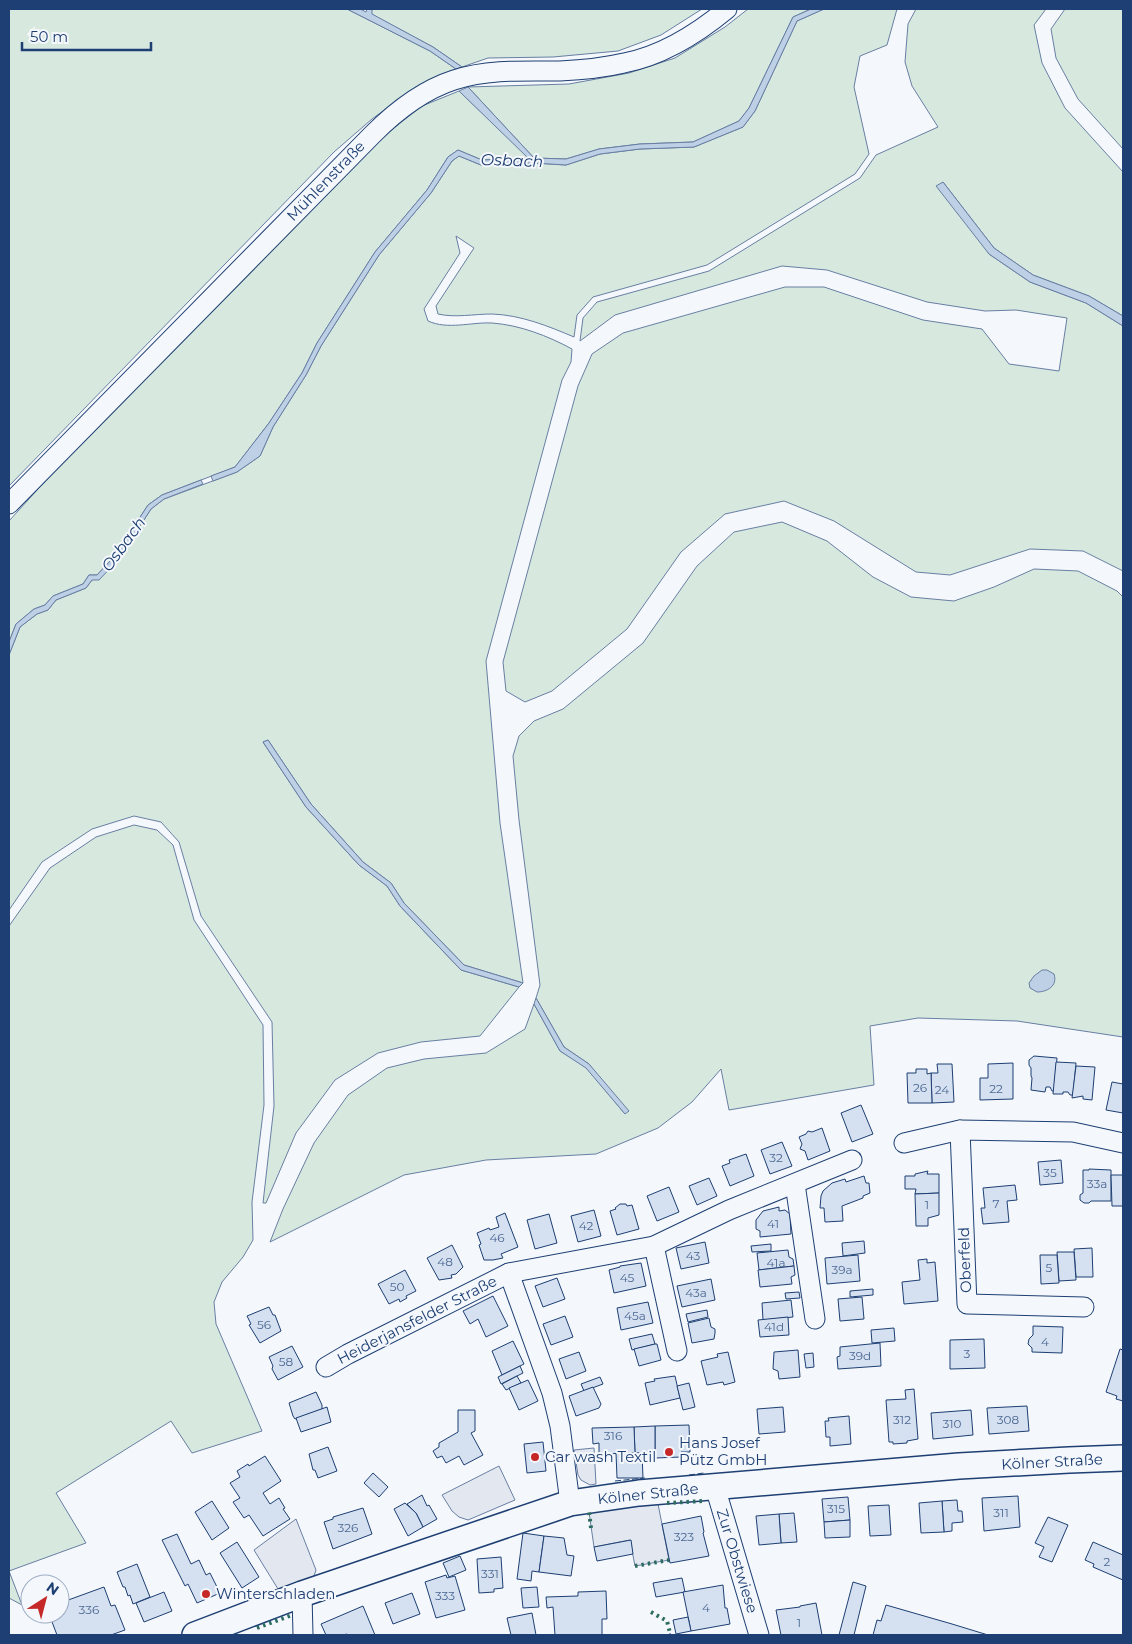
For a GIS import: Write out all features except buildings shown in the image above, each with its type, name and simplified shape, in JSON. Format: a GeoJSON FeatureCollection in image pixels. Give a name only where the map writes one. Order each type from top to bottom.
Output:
{"type":"FeatureCollection","features":[{"type":"Feature","properties":{"kind":"main road","name":"Kölner Straße"},"geometry":{"type":"LineString","coordinates":[[195,1635],[302,1594],[570,1503],[639,1493],[959,1466],[1122,1463]]}},
{"type":"Feature","properties":{"kind":"street","name":"Mühlenstraße"},"geometry":{"type":"LineString","coordinates":[[9,504],[385,122],[410,103],[444,84],[476,75],[504,72],[581,70],[626,63],[672,45],[703,27],[727,9]]}},
{"type":"Feature","properties":{"kind":"street"},"geometry":{"type":"LineString","coordinates":[[904,1143],[960,1130],[1073,1132],[1123,1143]]}},
{"type":"Feature","properties":{"kind":"street","name":"Oberfeld"},"geometry":{"type":"LineString","coordinates":[[960,1130],[967,1304],[1084,1307]]}},
{"type":"Feature","properties":{"kind":"street","name":"Heiderjansfelder Straße"},"geometry":{"type":"LineString","coordinates":[[326,1367],[348,1354],[509,1273],[654,1246],[729,1210],[852,1160]]}},
{"type":"Feature","properties":{"kind":"street"},"geometry":{"type":"LineString","coordinates":[[795,1184],[814,1319]]}},
{"type":"Feature","properties":{"kind":"street"},"geometry":{"type":"LineString","coordinates":[[654,1246],[677,1351]]}},
{"type":"Feature","properties":{"kind":"street","name":"Heiderjansfelder Straße"},"geometry":{"type":"LineString","coordinates":[[509,1273],[552,1393],[560,1426],[570,1503]]}},
{"type":"Feature","properties":{"kind":"street","name":"Zur Obstwiese"},"geometry":{"type":"LineString","coordinates":[[715,1487],[759,1635]]}},
{"type":"Feature","properties":{"kind":"street"},"geometry":{"type":"LineString","coordinates":[[302,1594],[303,1635]]}},
{"type":"Feature","properties":{"kind":"shaded area"},"geometry":{"type":"Polygon","coordinates":[[[9,9],[347,9],[430,51],[456,69],[416,87],[372,119],[334,152],[9,486],[9,9]]]}},
{"type":"Feature","properties":{"kind":"shaded area"},"geometry":{"type":"Polygon","coordinates":[[[372,9],[702,9],[661,35],[618,51],[553,57],[488,58],[462,67],[433,47],[371,14],[372,9]]]}},
{"type":"Feature","properties":{"kind":"shaded area"},"geometry":{"type":"Polygon","coordinates":[[[748,9],[811,9],[793,17],[749,108],[739,121],[693,142],[640,144],[599,149],[566,159],[534,158],[468,87],[569,84],[629,73],[675,58],[725,27],[748,9]]]}},
{"type":"Feature","properties":{"kind":"shaded area"},"geometry":{"type":"Polygon","coordinates":[[[824,9],[897,9],[887,45],[860,56],[854,87],[869,154],[855,174],[707,265],[593,297],[577,315],[574,337],[544,325],[513,316],[438,314],[436,306],[474,248],[456,236],[460,253],[424,309],[428,321],[443,325],[492,323],[513,326],[544,336],[572,349],[571,362],[562,380],[486,661],[500,823],[523,983],[464,965],[404,903],[391,883],[363,862],[311,804],[268,740],[263,742],[306,807],[359,865],[387,886],[400,906],[461,970],[519,987],[480,1036],[421,1042],[378,1053],[335,1080],[296,1133],[266,1203],[263,1203],[274,1106],[272,1022],[201,916],[179,842],[161,822],[134,816],[92,829],[42,862],[9,910],[9,655],[20,627],[37,614],[48,610],[56,600],[86,588],[92,580],[118,560],[151,509],[164,499],[237,472],[260,456],[273,427],[306,375],[321,346],[379,255],[431,193],[452,161],[459,156],[481,165],[534,163],[566,165],[600,154],[640,149],[694,147],[743,127],[755,111],[797,21],[824,9]]]}},
{"type":"Feature","properties":{"kind":"shaded area"},"geometry":{"type":"Polygon","coordinates":[[[916,9],[1046,9],[1034,25],[1042,63],[1065,108],[1123,172],[1123,316],[1089,296],[1033,275],[994,248],[943,182],[989,254],[1030,282],[1086,303],[1123,326],[1123,571],[1083,551],[1030,549],[950,575],[916,572],[834,521],[784,501],[725,514],[681,552],[627,629],[552,691],[525,702],[506,691],[503,662],[578,386],[592,354],[623,333],[785,287],[824,287],[923,320],[982,329],[1009,364],[1059,371],[1067,318],[1016,310],[985,311],[927,302],[827,270],[782,266],[615,315],[580,341],[583,318],[597,302],[709,271],[860,178],[876,155],[938,127],[912,86],[905,62],[908,24],[916,9]]]}},
{"type":"Feature","properties":{"kind":"shaded area"},"geometry":{"type":"Polygon","coordinates":[[[1065,9],[1123,9],[1123,149],[1078,99],[1056,58],[1051,29],[1065,9]]]}},
{"type":"Feature","properties":{"kind":"shaded area"},"geometry":{"type":"Polygon","coordinates":[[[459,91],[529,158],[482,160],[458,150],[448,157],[427,190],[375,252],[317,343],[302,373],[269,423],[235,467],[162,495],[148,505],[114,557],[97,575],[89,575],[83,584],[53,596],[45,605],[34,609],[16,624],[9,642],[9,521],[47,479],[377,141],[422,106],[459,91]]]}},
{"type":"Feature","properties":{"kind":"shaded area"},"geometry":{"type":"Polygon","coordinates":[[[782,522],[827,541],[873,577],[911,597],[954,601],[994,587],[1034,569],[1078,571],[1117,591],[1123,597],[1123,1037],[1017,1021],[918,1018],[870,1026],[874,1085],[729,1110],[721,1069],[692,1102],[658,1128],[596,1154],[486,1160],[404,1175],[270,1242],[283,1209],[314,1143],[348,1095],[387,1068],[424,1059],[486,1053],[525,1029],[534,1004],[560,1051],[586,1067],[625,1114],[589,1064],[564,1047],[536,998],[540,985],[519,820],[513,756],[519,736],[534,721],[563,709],[643,643],[697,566],[734,532],[782,522]]]}},
{"type":"Feature","properties":{"kind":"shaded area"},"geometry":{"type":"Polygon","coordinates":[[[134,825],[157,830],[173,845],[194,920],[263,1025],[264,1105],[252,1202],[253,1240],[243,1257],[222,1282],[214,1302],[216,1324],[262,1431],[192,1453],[171,1421],[56,1493],[86,1543],[9,1571],[9,926],[50,868],[96,837],[134,825]]]}},
{"type":"Feature","properties":{"kind":"shaded area"},"geometry":{"type":"Polygon","coordinates":[[[594,1448],[596,1484],[590,1485],[581,1480],[578,1475],[574,1450],[594,1448]]]}},
{"type":"Feature","properties":{"kind":"shaded area"},"geometry":{"type":"Polygon","coordinates":[[[499,1466],[515,1500],[468,1520],[459,1517],[452,1511],[442,1495],[499,1466]]]}},
{"type":"Feature","properties":{"kind":"shaded area"},"geometry":{"type":"Polygon","coordinates":[[[658,1504],[669,1560],[635,1566],[630,1540],[594,1547],[589,1512],[658,1504]]]}},
{"type":"Feature","properties":{"kind":"shaded area"},"geometry":{"type":"Polygon","coordinates":[[[296,1519],[316,1570],[314,1576],[278,1589],[254,1550],[296,1519]]]}},
{"type":"Feature","properties":{"kind":"shaded area"},"geometry":{"type":"Polygon","coordinates":[[[9,1571],[20,1604],[9,1598],[9,1571]]]}},
{"type":"Feature","properties":{"kind":"water"},"geometry":{"type":"Polygon","coordinates":[[[347,9],[360,9],[366,12],[367,9],[372,9],[372,14],[433,47],[462,67],[456,69],[430,51],[347,9]]]}},
{"type":"Feature","properties":{"kind":"water","name":"Osbach"},"geometry":{"type":"Polygon","coordinates":[[[811,9],[824,9],[797,21],[755,111],[743,127],[694,147],[640,149],[600,154],[566,165],[534,163],[481,165],[459,156],[452,161],[431,193],[379,255],[321,346],[306,375],[273,427],[260,456],[237,472],[213,481],[211,476],[235,467],[269,423],[302,373],[317,343],[375,252],[427,190],[448,157],[458,150],[482,160],[528,158],[459,91],[468,87],[534,158],[566,159],[599,149],[640,144],[693,142],[739,121],[749,108],[793,17],[811,9]]]}},
{"type":"Feature","properties":{"kind":"water"},"geometry":{"type":"Polygon","coordinates":[[[943,182],[994,248],[1033,275],[1089,296],[1123,316],[1123,326],[1086,303],[1030,282],[989,254],[936,186],[943,182]]]}},
{"type":"Feature","properties":{"kind":"water","name":"Osbach"},"geometry":{"type":"Polygon","coordinates":[[[201,480],[203,484],[164,499],[151,509],[118,560],[99,580],[92,580],[86,588],[56,600],[48,610],[37,614],[20,627],[9,655],[9,642],[16,624],[34,609],[45,605],[53,596],[83,584],[89,575],[97,575],[114,557],[148,505],[162,495],[201,480]]]}},
{"type":"Feature","properties":{"kind":"water"},"geometry":{"type":"Polygon","coordinates":[[[268,740],[311,804],[363,862],[391,883],[404,903],[464,965],[523,983],[519,987],[461,970],[400,906],[387,886],[359,865],[306,807],[263,742],[268,740]]]}},
{"type":"Feature","properties":{"kind":"water"},"geometry":{"type":"Polygon","coordinates":[[[1042,970],[1047,970],[1054,974],[1055,978],[1051,988],[1037,992],[1030,988],[1029,983],[1042,970]]]}},
{"type":"Feature","properties":{"kind":"water"},"geometry":{"type":"Polygon","coordinates":[[[536,998],[564,1047],[589,1064],[629,1111],[625,1114],[586,1068],[560,1051],[534,1004],[536,998]]]}},
{"type":"Feature","properties":{"kind":"hedge"},"geometry":{"type":"LineString","coordinates":[[667,1503],[704,1501]]}},
{"type":"Feature","properties":{"kind":"hedge"},"geometry":{"type":"LineString","coordinates":[[591,1528],[589,1512],[592,1512]]}},
{"type":"Feature","properties":{"kind":"hedge"},"geometry":{"type":"LineString","coordinates":[[635,1566],[669,1560]]}},
{"type":"Feature","properties":{"kind":"hedge"},"geometry":{"type":"LineString","coordinates":[[651,1612],[667,1621],[670,1633]]}},
{"type":"Feature","properties":{"kind":"hedge"},"geometry":{"type":"LineString","coordinates":[[257,1628],[292,1615]]}},
{"type":"Feature","properties":{"kind":"fence"},"geometry":{"type":"LineString","coordinates":[[689,1475],[704,1473]]}},
{"type":"Feature","properties":{"kind":"fence"},"geometry":{"type":"LineString","coordinates":[[615,1481],[645,1478]]}},
{"type":"Feature","properties":{"kind":"place","name":"Hans Josef Pütz GmbH"},"geometry":{"type":"Point","coordinates":[669,1452]}},
{"type":"Feature","properties":{"kind":"place","name":"Car wash Textil"},"geometry":{"type":"Point","coordinates":[535,1457]}},
{"type":"Feature","properties":{"kind":"place","name":"Winterschladen"},"geometry":{"type":"Point","coordinates":[206,1594]}}]}
